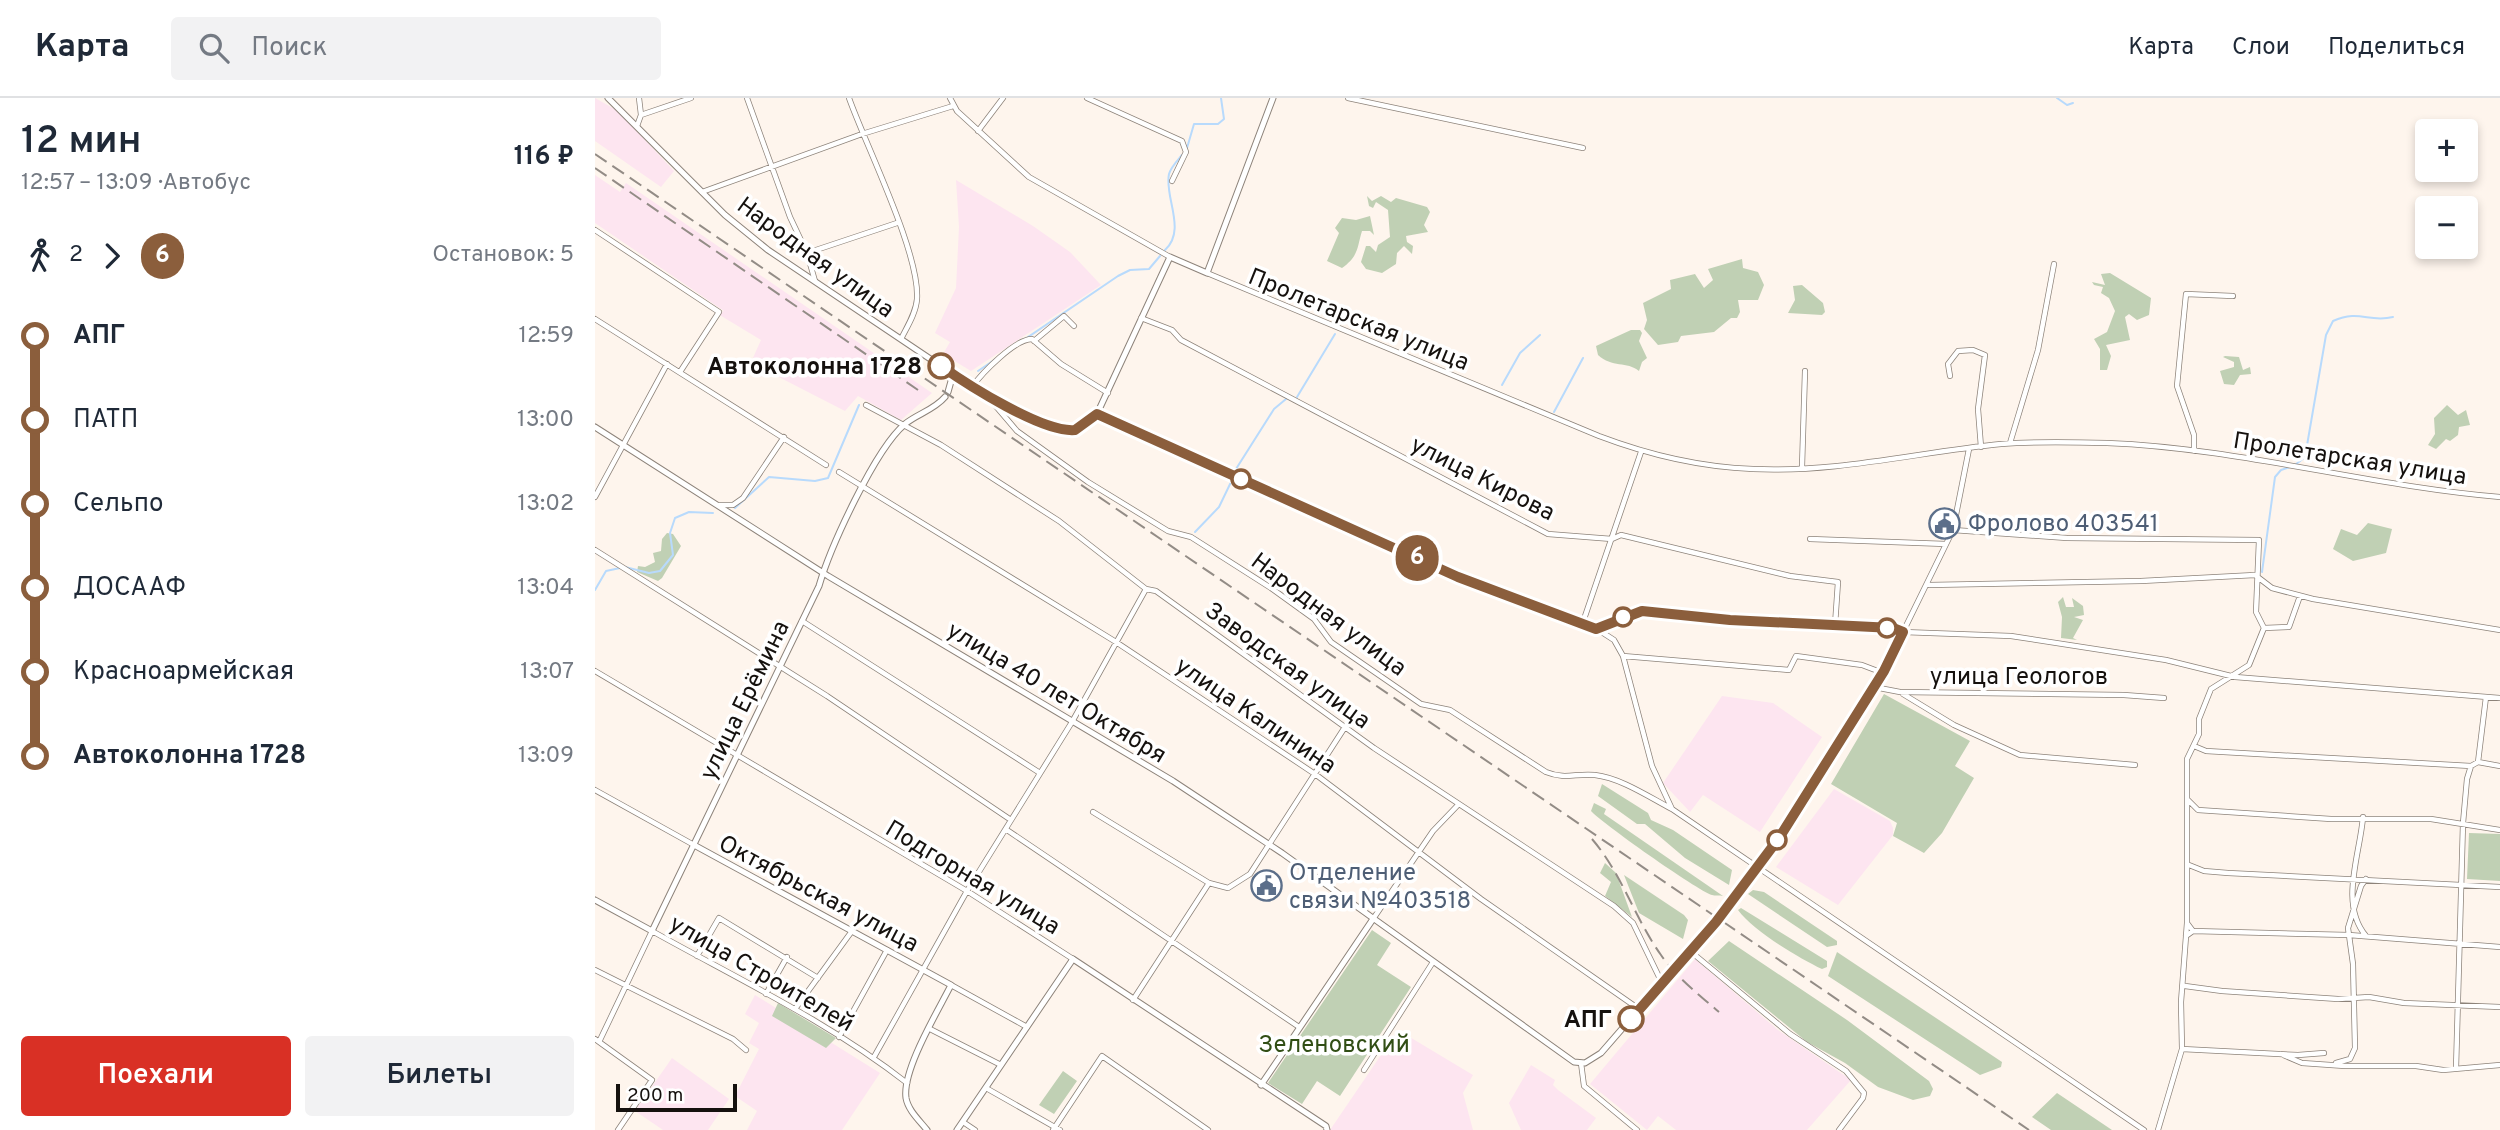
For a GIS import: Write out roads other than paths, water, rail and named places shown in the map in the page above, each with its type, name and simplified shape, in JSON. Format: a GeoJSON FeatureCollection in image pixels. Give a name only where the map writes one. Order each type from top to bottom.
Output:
{"type":"FeatureCollection","features":[{"type":"Feature","properties":{"kind":"street","name":"Народная улица"},"geometry":{"type":"LineString","coordinates":[[608,98],[744,232],[972,387],[1051,425],[1075,430],[1097,414]]}},
{"type":"Feature","properties":{"kind":"street"},"geometry":{"type":"LineString","coordinates":[[637,126],[641,115],[639,98]]}},
{"type":"Feature","properties":{"kind":"street"},"geometry":{"type":"LineString","coordinates":[[641,115],[691,98]]}},
{"type":"Feature","properties":{"kind":"street"},"geometry":{"type":"LineString","coordinates":[[747,98],[796,231],[807,253],[815,281]]}},
{"type":"Feature","properties":{"kind":"street"},"geometry":{"type":"LineString","coordinates":[[849,98],[898,223],[916,281],[917,302],[901,339]]}},
{"type":"Feature","properties":{"kind":"street","name":"Пролетарская улица"},"geometry":{"type":"LineString","coordinates":[[950,98],[953,106],[1029,177],[1170,257],[1385,349],[1641,452],[1689,463],[1755,469],[1802,467],[2010,443],[2109,443],[2194,451],[2451,493],[2500,497]]}},
{"type":"Feature","properties":{"kind":"street"},"geometry":{"type":"LineString","coordinates":[[978,131],[1003,98]]}},
{"type":"Feature","properties":{"kind":"street"},"geometry":{"type":"LineString","coordinates":[[1087,98],[1182,141],[1186,150],[1172,181]]}},
{"type":"Feature","properties":{"kind":"street"},"geometry":{"type":"LineString","coordinates":[[1207,273],[1273,98]]}},
{"type":"Feature","properties":{"kind":"street"},"geometry":{"type":"LineString","coordinates":[[1348,98],[1583,148]]}},
{"type":"Feature","properties":{"kind":"street"},"geometry":{"type":"LineString","coordinates":[[702,192],[862,134],[953,106]]}},
{"type":"Feature","properties":{"kind":"street"},"geometry":{"type":"LineString","coordinates":[[807,253],[898,223]]}},
{"type":"Feature","properties":{"kind":"street"},"geometry":{"type":"LineString","coordinates":[[595,230],[719,312],[680,372]]}},
{"type":"Feature","properties":{"kind":"street"},"geometry":{"type":"LineString","coordinates":[[1170,257],[1097,414],[1447,572],[1596,629],[1614,640],[1623,656],[1653,766],[1672,809]]}},
{"type":"Feature","properties":{"kind":"street"},"geometry":{"type":"LineString","coordinates":[[2010,443],[2038,350],[2054,264]]}},
{"type":"Feature","properties":{"kind":"street"},"geometry":{"type":"LineString","coordinates":[[2194,451],[2194,435],[2176,386],[2186,294],[2233,296]]}},
{"type":"Feature","properties":{"kind":"street"},"geometry":{"type":"LineString","coordinates":[[1034,341],[1064,316],[1074,326]]}},
{"type":"Feature","properties":{"kind":"street","name":"улица Кирова"},"geometry":{"type":"LineString","coordinates":[[1140,318],[1172,330],[1193,346],[1548,534],[1612,539],[1621,535],[1790,576],[1838,582],[1835,625]]}},
{"type":"Feature","properties":{"kind":"street"},"geometry":{"type":"LineString","coordinates":[[595,320],[826,465]]}},
{"type":"Feature","properties":{"kind":"street"},"geometry":{"type":"LineString","coordinates":[[972,387],[1008,351],[1026,339],[1034,341],[1061,364],[1108,393]]}},
{"type":"Feature","properties":{"kind":"street"},"geometry":{"type":"LineString","coordinates":[[1950,376],[1948,364],[1958,351],[1973,350],[1985,355],[1978,409],[1981,447]]}},
{"type":"Feature","properties":{"kind":"street"},"geometry":{"type":"LineString","coordinates":[[595,497],[667,364]]}},
{"type":"Feature","properties":{"kind":"street"},"geometry":{"type":"LineString","coordinates":[[1802,467],[1805,371]]}},
{"type":"Feature","properties":{"kind":"street","name":"улица Ерёмина"},"geometry":{"type":"LineString","coordinates":[[598,1039],[801,621],[862,486],[904,425],[947,395],[953,374]]}},
{"type":"Feature","properties":{"kind":"street","name":"Народная улица"},"geometry":{"type":"LineString","coordinates":[[988,397],[1017,431],[1088,482],[1168,531],[1191,537],[1271,589],[1314,619],[1331,642],[1421,704],[1450,710],[1546,772],[1561,778],[1595,775],[1608,778],[1672,809],[2144,1130]]}},
{"type":"Feature","properties":{"kind":"street","name":"Заводская улица"},"geometry":{"type":"LineString","coordinates":[[866,405],[941,445],[1059,522],[1146,589],[1156,591],[1457,806],[1613,906],[1633,923],[1662,983]]}},
{"type":"Feature","properties":{"kind":"street","name":"улица 40 лет Октября"},"geometry":{"type":"LineString","coordinates":[[595,427],[822,573],[1173,781],[1270,844],[1537,1039],[1569,1059],[1581,1063]]}},
{"type":"Feature","properties":{"kind":"street"},"geometry":{"type":"LineString","coordinates":[[716,505],[738,503],[784,437]]}},
{"type":"Feature","properties":{"kind":"street"},"geometry":{"type":"LineString","coordinates":[[1903,632],[1929,585],[1953,530],[1969,449]]}},
{"type":"Feature","properties":{"kind":"street"},"geometry":{"type":"LineString","coordinates":[[1582,625],[1641,452]]}},
{"type":"Feature","properties":{"kind":"street","name":"улица Калинина"},"geometry":{"type":"LineString","coordinates":[[838,472],[1116,642],[1315,774],[1481,899],[1639,1009]]}},
{"type":"Feature","properties":{"kind":"street"},"geometry":{"type":"LineString","coordinates":[[1953,530],[2067,538],[2259,540],[2255,575],[2256,612],[2264,628],[2249,665],[2235,677]]}},
{"type":"Feature","properties":{"kind":"street"},"geometry":{"type":"LineString","coordinates":[[1810,539],[1946,544]]}},
{"type":"Feature","properties":{"kind":"street"},"geometry":{"type":"LineString","coordinates":[[595,550],[779,665],[1011,820]]}},
{"type":"Feature","properties":{"kind":"street"},"geometry":{"type":"LineString","coordinates":[[1929,585],[2141,581],[2255,575],[2271,588],[2300,596],[2500,630]]}},
{"type":"Feature","properties":{"kind":"street"},"geometry":{"type":"LineString","coordinates":[[874,1057],[967,891],[1072,722],[1146,589]]}},
{"type":"Feature","properties":{"kind":"street"},"geometry":{"type":"LineString","coordinates":[[2264,628],[2289,626],[2300,596]]}},
{"type":"Feature","properties":{"kind":"street"},"geometry":{"type":"LineString","coordinates":[[1596,629],[1642,611],[1893,628],[1903,632],[2011,636],[2166,660],[2223,677],[2500,698]]}},
{"type":"Feature","properties":{"kind":"street"},"geometry":{"type":"LineString","coordinates":[[801,621],[1040,773]]}},
{"type":"Feature","properties":{"kind":"street","name":"улица Геологов"},"geometry":{"type":"LineString","coordinates":[[1690,951],[1757,868],[1874,687],[1903,632]]}},
{"type":"Feature","properties":{"kind":"street"},"geometry":{"type":"LineString","coordinates":[[1623,656],[1789,670],[1796,656],[1863,665],[1882,673]]}},
{"type":"Feature","properties":{"kind":"street","name":"Подгорная улица"},"geometry":{"type":"LineString","coordinates":[[595,671],[736,757],[967,891],[1326,1128]]}},
{"type":"Feature","properties":{"kind":"street"},"geometry":{"type":"LineString","coordinates":[[2158,1130],[2182,1049],[2181,1002],[2185,986],[2189,865],[2187,759],[2200,734],[2199,719],[2211,690],[2223,677]]}},
{"type":"Feature","properties":{"kind":"street","name":"улица Геологов"},"geometry":{"type":"LineString","coordinates":[[1874,687],[1900,692],[2084,694],[2164,698]]}},
{"type":"Feature","properties":{"kind":"street"},"geometry":{"type":"LineString","coordinates":[[1900,692],[1954,725],[2019,755],[2134,765]]}},
{"type":"Feature","properties":{"kind":"street"},"geometry":{"type":"LineString","coordinates":[[2478,762],[2486,696]]}},
{"type":"Feature","properties":{"kind":"street"},"geometry":{"type":"LineString","coordinates":[[1093,812],[1209,883],[1224,888],[1238,884],[1250,874],[1345,727]]}},
{"type":"Feature","properties":{"kind":"street"},"geometry":{"type":"LineString","coordinates":[[2194,746],[2206,751],[2471,766],[2478,762],[2500,766]]}},
{"type":"Feature","properties":{"kind":"street"},"geometry":{"type":"LineString","coordinates":[[2456,1069],[2456,1005],[2463,885],[2462,823],[2471,766]]}},
{"type":"Feature","properties":{"kind":"street","name":"Октябрьская улица"},"geometry":{"type":"LineString","coordinates":[[595,790],[1027,1027]]}},
{"type":"Feature","properties":{"kind":"street"},"geometry":{"type":"LineString","coordinates":[[2187,800],[2198,810]]}},
{"type":"Feature","properties":{"kind":"street"},"geometry":{"type":"LineString","coordinates":[[1261,1085],[1419,851],[1457,806]]}},
{"type":"Feature","properties":{"kind":"street"},"geometry":{"type":"LineString","coordinates":[[2187,817],[2198,810],[2331,819],[2363,817],[2462,823],[2500,830]]}},
{"type":"Feature","properties":{"kind":"street"},"geometry":{"type":"LineString","coordinates":[[2363,817],[2354,879],[2354,918],[2367,937]]}},
{"type":"Feature","properties":{"kind":"street"},"geometry":{"type":"LineString","coordinates":[[1007,830],[1299,1027]]}},
{"type":"Feature","properties":{"kind":"street"},"geometry":{"type":"LineString","coordinates":[[2189,865],[2216,872],[2500,887]]}},
{"type":"Feature","properties":{"kind":"street"},"geometry":{"type":"LineString","coordinates":[[2322,1064],[2350,1059],[2355,1048],[2348,928],[2366,879]]}},
{"type":"Feature","properties":{"kind":"street"},"geometry":{"type":"LineString","coordinates":[[1132,1001],[1209,883]]}},
{"type":"Feature","properties":{"kind":"street","name":"улица Строителей"},"geometry":{"type":"LineString","coordinates":[[595,900],[795,1009],[874,1057],[908,1083]]}},
{"type":"Feature","properties":{"kind":"street"},"geometry":{"type":"LineString","coordinates":[[697,956],[719,918],[818,978]]}},
{"type":"Feature","properties":{"kind":"street"},"geometry":{"type":"LineString","coordinates":[[2186,923],[2193,931]]}},
{"type":"Feature","properties":{"kind":"street"},"geometry":{"type":"LineString","coordinates":[[795,1009],[852,931]]}},
{"type":"Feature","properties":{"kind":"street"},"geometry":{"type":"LineString","coordinates":[[2186,936],[2193,931],[2349,935],[2500,947]]}},
{"type":"Feature","properties":{"kind":"street"},"geometry":{"type":"LineString","coordinates":[[839,1037],[887,950]]}},
{"type":"Feature","properties":{"kind":"street"},"geometry":{"type":"LineString","coordinates":[[1637,1130],[1584,1086],[1581,1063],[1601,1053],[1690,951],[1790,1034],[1852,1077],[1864,1093],[1863,1098],[1839,1130]]}},
{"type":"Feature","properties":{"kind":"street"},"geometry":{"type":"LineString","coordinates":[[766,994],[787,957]]}},
{"type":"Feature","properties":{"kind":"street"},"geometry":{"type":"LineString","coordinates":[[957,1130],[1073,959]]}},
{"type":"Feature","properties":{"kind":"street"},"geometry":{"type":"LineString","coordinates":[[1364,1070],[1433,962]]}},
{"type":"Feature","properties":{"kind":"street"},"geometry":{"type":"LineString","coordinates":[[595,970],[728,1037],[746,1050]]}},
{"type":"Feature","properties":{"kind":"street"},"geometry":{"type":"LineString","coordinates":[[927,1130],[908,1104],[908,1083],[951,985]]}},
{"type":"Feature","properties":{"kind":"street"},"geometry":{"type":"LineString","coordinates":[[2185,986],[2222,992],[2369,997],[2404,1003],[2500,1007]]}},
{"type":"Feature","properties":{"kind":"street"},"geometry":{"type":"LineString","coordinates":[[930,1029],[1001,1065]]}},
{"type":"Feature","properties":{"kind":"street"},"geometry":{"type":"LineString","coordinates":[[598,1039],[652,1080],[618,1130]]}},
{"type":"Feature","properties":{"kind":"street"},"geometry":{"type":"LineString","coordinates":[[2182,1049],[2281,1054],[2324,1053]]}},
{"type":"Feature","properties":{"kind":"street"},"geometry":{"type":"LineString","coordinates":[[2281,1054],[2302,1063],[2456,1069],[2500,1065]]}},
{"type":"Feature","properties":{"kind":"street"},"geometry":{"type":"LineString","coordinates":[[986,1088],[1056,1130],[1103,1056],[1208,1130]]}},
{"type":"Feature","properties":{"kind":"street"},"geometry":{"type":"LineString","coordinates":[[963,1122],[975,1130]]}},
{"type":"Feature","properties":{"kind":"waterway"},"geometry":{"type":"LineString","coordinates":[[1187,148],[1194,124],[1218,124],[1224,119],[1221,98]]}},
{"type":"Feature","properties":{"kind":"waterway"},"geometry":{"type":"LineString","coordinates":[[2057,98],[2067,105],[2073,103]]}},
{"type":"Feature","properties":{"kind":"waterway"},"geometry":{"type":"LineString","coordinates":[[1165,250],[1171,242],[1175,223],[1169,174],[1182,155]]}},
{"type":"Feature","properties":{"kind":"waterway"},"geometry":{"type":"LineString","coordinates":[[978,371],[1118,276],[1130,270],[1149,269],[1160,256]]}},
{"type":"Feature","properties":{"kind":"waterway"},"geometry":{"type":"LineString","coordinates":[[2295,465],[2305,457],[2326,335],[2333,321],[2350,316],[2393,317]]}},
{"type":"Feature","properties":{"kind":"waterway"},"geometry":{"type":"LineString","coordinates":[[1297,397],[1335,334]]}},
{"type":"Feature","properties":{"kind":"waterway"},"geometry":{"type":"LineString","coordinates":[[1502,385],[1520,353],[1540,335]]}},
{"type":"Feature","properties":{"kind":"waterway"},"geometry":{"type":"LineString","coordinates":[[1554,412],[1583,358]]}},
{"type":"Feature","properties":{"kind":"waterway"},"geometry":{"type":"LineString","coordinates":[[1236,469],[1274,409],[1286,399]]}},
{"type":"Feature","properties":{"kind":"waterway"},"geometry":{"type":"LineString","coordinates":[[735,508],[769,477],[815,481],[828,478],[859,405]]}},
{"type":"Feature","properties":{"kind":"waterway"},"geometry":{"type":"LineString","coordinates":[[2262,572],[2275,477],[2281,470],[2290,467]]}},
{"type":"Feature","properties":{"kind":"waterway"},"geometry":{"type":"LineString","coordinates":[[1195,532],[1219,507],[1232,480]]}},
{"type":"Feature","properties":{"kind":"waterway"},"geometry":{"type":"LineString","coordinates":[[625,567],[649,573],[660,571],[673,555],[670,533],[675,518],[689,512],[713,513]]}},
{"type":"Feature","properties":{"kind":"waterway"},"geometry":{"type":"LineString","coordinates":[[595,590],[606,571],[620,568]]}},
{"type":"Feature","properties":{"kind":"railway"},"geometry":{"type":"LineString","coordinates":[[595,154],[2029,1130]]}},
{"type":"Feature","properties":{"kind":"railway"},"geometry":{"type":"LineString","coordinates":[[595,168],[918,390]]}},
{"type":"Feature","properties":{"kind":"railway"},"geometry":{"type":"LineString","coordinates":[[1592,839],[1612,867],[1661,955],[1680,978],[1719,1012]]}},
{"type":"Feature","properties":{"kind":"place","name":"Автоколонна 1728"},"geometry":{"type":"Point","coordinates":[941,366]}},
{"type":"Feature","properties":{"kind":"place","name":"Фролово 403541"},"geometry":{"type":"Point","coordinates":[1945,523]}},
{"type":"Feature","properties":{"kind":"place","name":"Отделение связи №403518"},"geometry":{"type":"Point","coordinates":[1266,886]}},
{"type":"Feature","properties":{"kind":"place","name":"АПГ"},"geometry":{"type":"Point","coordinates":[1631,1019]}},
{"type":"Feature","properties":{"kind":"park label","name":"Зеленовский"},"geometry":{"type":"Point","coordinates":[1334,1044]}}]}
